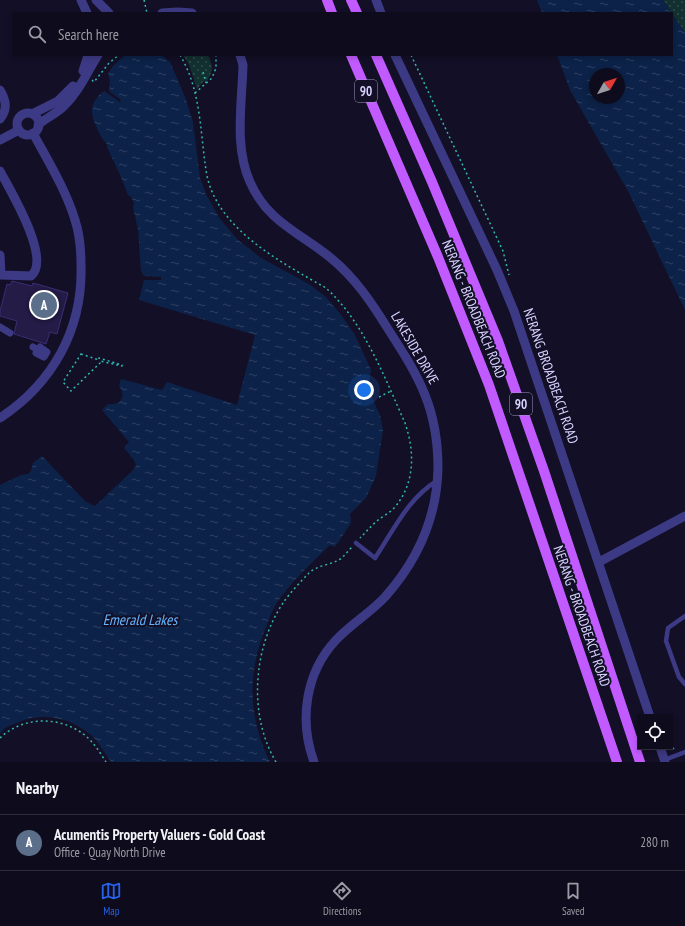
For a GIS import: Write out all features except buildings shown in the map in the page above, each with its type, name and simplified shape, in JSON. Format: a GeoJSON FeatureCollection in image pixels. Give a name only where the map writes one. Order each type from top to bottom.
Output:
{"type":"FeatureCollection","features":[{"type":"Feature","properties":{"kind":"main road"},"geometry":{"type":"LineString","coordinates":[[327,0],[332,12]]}},
{"type":"Feature","properties":{"kind":"main road"},"geometry":{"type":"LineString","coordinates":[[351,0],[357,12]]}},
{"type":"Feature","properties":{"kind":"main road","name":"NERANG - BROADBEACH ROAD"},"geometry":{"type":"LineString","coordinates":[[351,56],[438,257],[489,385],[617,762]]}},
{"type":"Feature","properties":{"kind":"main road","name":"NERANG - BROADBEACH ROAD"},"geometry":{"type":"LineString","coordinates":[[376,56],[465,260],[504,356],[544,471],[640,762]]}},
{"type":"Feature","properties":{"kind":"street"},"geometry":{"type":"LineString","coordinates":[[81,0],[86,12]]}},
{"type":"Feature","properties":{"kind":"street"},"geometry":{"type":"LineString","coordinates":[[96,0],[107,12]]}},
{"type":"Feature","properties":{"kind":"street"},"geometry":{"type":"LineString","coordinates":[[376,0],[381,12]]}},
{"type":"Feature","properties":{"kind":"street"},"geometry":{"type":"LineString","coordinates":[[32,114],[58,100],[68,91],[78,80],[84,69],[88,56]]}},
{"type":"Feature","properties":{"kind":"street"},"geometry":{"type":"LineString","coordinates":[[38,125],[64,106],[85,79],[97,56]]}},
{"type":"Feature","properties":{"kind":"street","name":"LAKESIDE DRIVE"},"geometry":{"type":"LineString","coordinates":[[240,56],[243,66],[240,144],[242,160],[250,184],[276,218],[286,227],[326,254],[354,280],[380,315],[406,356],[423,388],[432,414],[438,448],[437,481],[434,505],[427,528],[411,563],[383,599],[335,641],[323,656],[315,673],[306,705],[305,720],[309,749],[314,762]]}},
{"type":"Feature","properties":{"kind":"street","name":"NERANG BROADBEACH ROAD"},"geometry":{"type":"LineString","coordinates":[[395,56],[514,311],[649,714]]}},
{"type":"Feature","properties":{"kind":"street"},"geometry":{"type":"LineString","coordinates":[[0,90],[6,100],[6,104],[4,114],[0,119]]}},
{"type":"Feature","properties":{"kind":"street"},"geometry":{"type":"LineString","coordinates":[[23,113],[32,114],[37,118],[37,130],[33,133],[26,134],[18,130],[18,118],[23,113]]}},
{"type":"Feature","properties":{"kind":"street"},"geometry":{"type":"LineString","coordinates":[[0,140],[18,130]]}},
{"type":"Feature","properties":{"kind":"street"},"geometry":{"type":"LineString","coordinates":[[0,418],[13,410],[29,396],[47,375],[65,346],[74,324],[79,303],[82,278],[81,243],[68,199],[33,133]]}},
{"type":"Feature","properties":{"kind":"street"},"geometry":{"type":"LineString","coordinates":[[0,171],[29,228],[35,248],[37,266],[35,273],[31,276],[1,275],[0,255]]}},
{"type":"Feature","properties":{"kind":"street"},"geometry":{"type":"LineString","coordinates":[[0,327],[10,333]]}},
{"type":"Feature","properties":{"kind":"street"},"geometry":{"type":"LineString","coordinates":[[36,349],[40,347],[47,352],[45,354],[56,361]]}},
{"type":"Feature","properties":{"kind":"street"},"geometry":{"type":"LineString","coordinates":[[599,562],[685,516]]}},
{"type":"Feature","properties":{"kind":"street"},"geometry":{"type":"LineString","coordinates":[[661,750],[665,761]]}},
{"type":"Feature","properties":{"kind":"lane"},"geometry":{"type":"LineString","coordinates":[[356,543],[375,558],[415,498],[425,488],[437,481]]}},
{"type":"Feature","properties":{"kind":"lane"},"geometry":{"type":"LineString","coordinates":[[685,616],[668,628],[666,642],[679,677],[685,684]]}},
{"type":"Feature","properties":{"kind":"lane"},"geometry":{"type":"LineString","coordinates":[[665,761],[685,752]]}},
{"type":"Feature","properties":{"kind":"path"},"geometry":{"type":"LineString","coordinates":[[144,0],[147,12]]}},
{"type":"Feature","properties":{"kind":"path"},"geometry":{"type":"LineString","coordinates":[[94,82],[118,56]]}},
{"type":"Feature","properties":{"kind":"path"},"geometry":{"type":"LineString","coordinates":[[181,56],[190,74],[195,93],[202,125],[206,172],[216,199],[234,226],[261,249],[326,288],[334,295],[353,318],[391,391],[410,436],[412,454],[411,476],[403,495],[394,508],[377,521],[343,557],[310,572],[283,603],[273,624],[264,647],[259,670],[258,698],[264,735],[276,762]]}},
{"type":"Feature","properties":{"kind":"path"},"geometry":{"type":"LineString","coordinates":[[195,93],[215,74],[216,56]]}},
{"type":"Feature","properties":{"kind":"path"},"geometry":{"type":"LineString","coordinates":[[204,72],[206,83]]}},
{"type":"Feature","properties":{"kind":"path"},"geometry":{"type":"LineString","coordinates":[[81,354],[99,360],[99,358],[122,364],[122,366],[100,361],[100,363],[71,391],[63,382],[66,379],[81,354]]}},
{"type":"Feature","properties":{"kind":"path"},"geometry":{"type":"LineString","coordinates":[[379,397],[391,391]]}},
{"type":"Feature","properties":{"kind":"path"},"geometry":{"type":"LineString","coordinates":[[0,738],[7,732],[28,722],[45,721],[63,723],[88,737],[106,762]]}},
{"type":"Feature","properties":{"kind":"green space"},"geometry":{"type":"Polygon","coordinates":[[[663,0],[685,0],[685,33],[673,15],[673,12],[671,12],[663,0]]]}},
{"type":"Feature","properties":{"kind":"green space"},"geometry":{"type":"Polygon","coordinates":[[[184,56],[208,56],[212,65],[211,74],[207,81],[204,81],[197,89],[189,65],[184,56]]]}},
{"type":"Feature","properties":{"kind":"water"},"geometry":{"type":"Polygon","coordinates":[[[537,0],[663,0],[670,12],[542,12],[537,0]]]}},
{"type":"Feature","properties":{"kind":"water"},"geometry":{"type":"Polygon","coordinates":[[[673,15],[685,33],[685,310],[629,193],[570,90],[557,56],[673,56],[673,15]]]}},
{"type":"Feature","properties":{"kind":"water","name":"Emerald Lakes"},"geometry":{"type":"Polygon","coordinates":[[[124,56],[162,56],[170,62],[185,97],[193,122],[200,178],[206,194],[220,219],[238,240],[261,258],[309,284],[326,297],[355,335],[371,370],[368,389],[380,415],[383,430],[376,476],[366,498],[350,514],[351,523],[335,547],[330,545],[281,596],[271,614],[259,649],[253,682],[254,714],[263,746],[270,762],[111,762],[96,740],[85,731],[68,721],[48,717],[38,717],[19,722],[6,728],[0,734],[0,485],[21,475],[28,474],[31,471],[33,463],[42,456],[86,502],[95,506],[132,471],[136,465],[134,460],[124,448],[129,442],[102,410],[108,404],[116,404],[121,400],[122,394],[119,386],[121,379],[162,390],[167,382],[237,405],[255,335],[139,300],[144,280],[161,280],[161,277],[144,276],[141,271],[138,229],[133,208],[134,203],[128,195],[107,144],[99,133],[94,122],[92,112],[96,99],[104,91],[120,102],[121,100],[109,91],[110,80],[108,74],[113,66],[124,56]]]}},
{"type":"Feature","properties":{"kind":"place","name":"Acumentis Property Valuers - Gold Coast"},"geometry":{"type":"Point","coordinates":[44,305]}}]}
